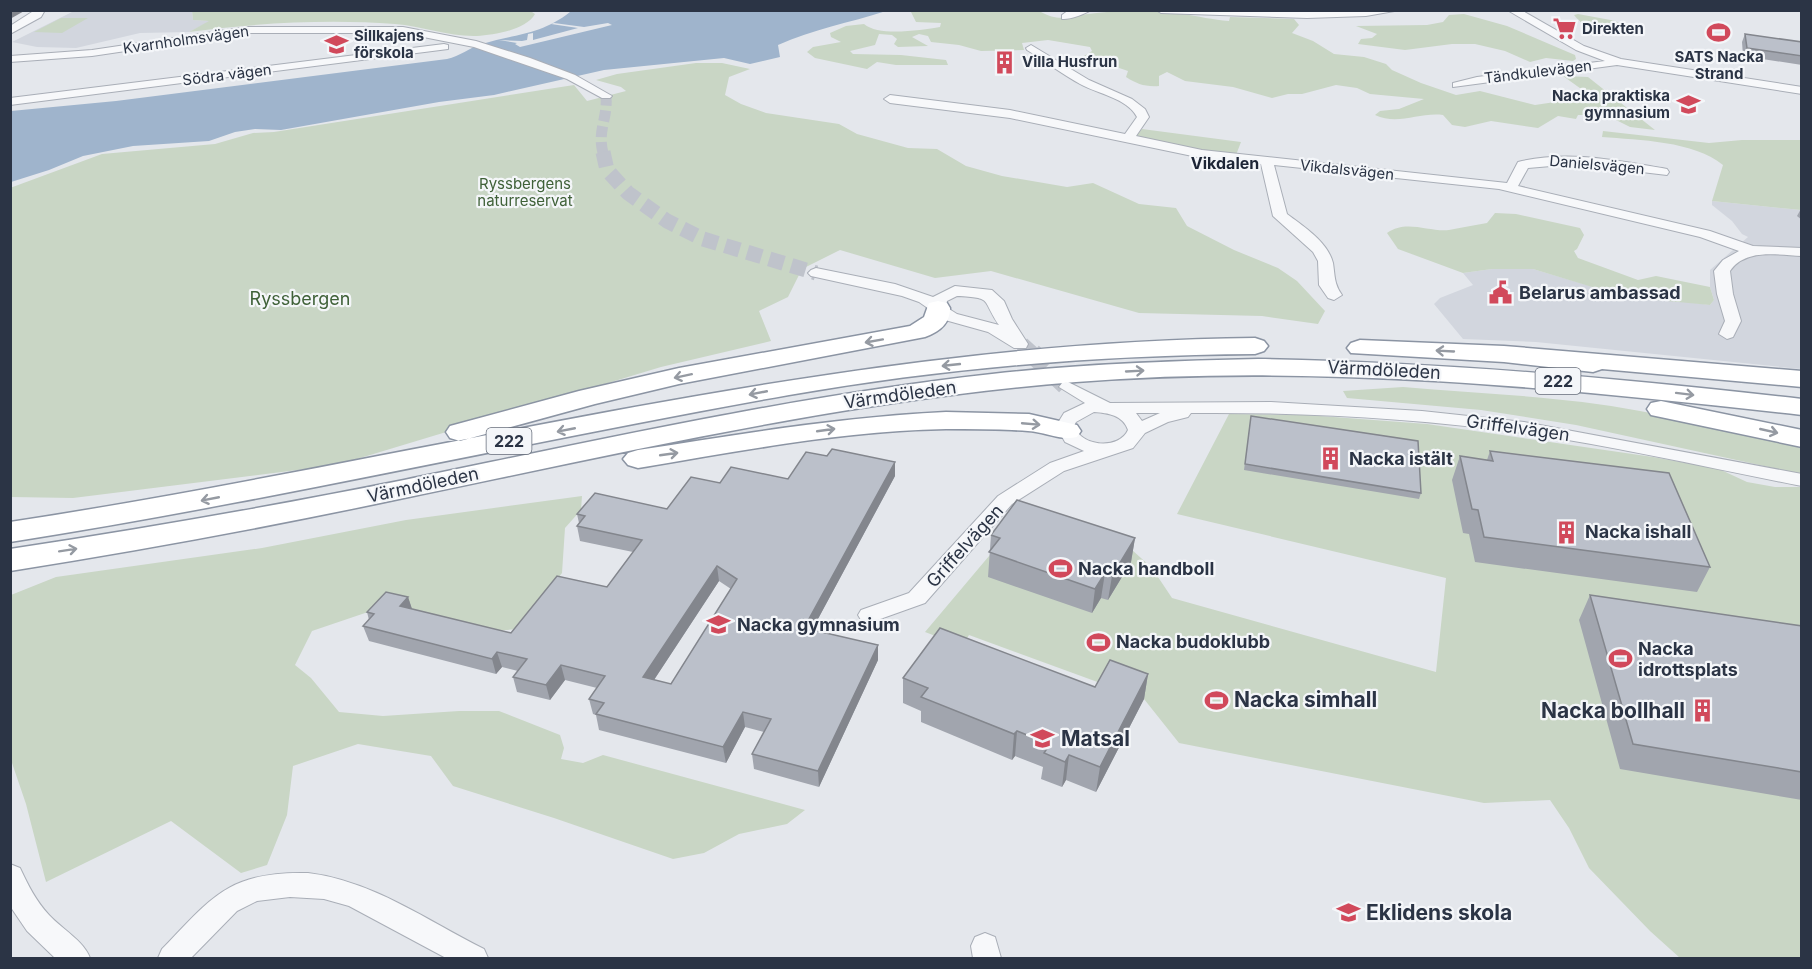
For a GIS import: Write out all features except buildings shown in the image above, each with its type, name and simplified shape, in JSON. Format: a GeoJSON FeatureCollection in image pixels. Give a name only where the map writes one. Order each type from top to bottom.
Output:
{"type":"FeatureCollection","features":[{"type":"Feature","properties":{"kind":"highway"},"geometry":{"type":"LineString","coordinates":[[241,493],[634,386],[916,332],[934,323],[939,316],[938,308]]}},
{"type":"Feature","properties":{"kind":"highway","name":"Värmdöleden"},"geometry":{"type":"LineString","coordinates":[[10,532],[137,513],[790,387],[894,371],[997,360],[1146,348],[1232,346],[1408,348],[1504,354],[1802,386]]}},
{"type":"Feature","properties":{"kind":"highway"},"geometry":{"type":"LineString","coordinates":[[1504,354],[1651,364],[1802,379]]}},
{"type":"Feature","properties":{"kind":"highway"},"geometry":{"type":"LineString","coordinates":[[1313,367],[1506,386],[1619,401],[1736,423],[1802,439]]}},
{"type":"Feature","properties":{"kind":"highway","name":"Värmdöleden"},"geometry":{"type":"LineString","coordinates":[[10,560],[198,529],[710,425],[892,395],[1077,374],[1179,369],[1313,367],[1398,369],[1610,385],[1802,407]]}},
{"type":"Feature","properties":{"kind":"highway"},"geometry":{"type":"LineString","coordinates":[[300,509],[778,437],[879,424],[994,421],[1070,427]]}},
{"type":"Feature","properties":{"kind":"street"},"geometry":{"type":"LineString","coordinates":[[10,31],[37,15],[40,10]]}},
{"type":"Feature","properties":{"kind":"street"},"geometry":{"type":"LineString","coordinates":[[1066,17],[1073,12],[1086,10]]}},
{"type":"Feature","properties":{"kind":"street"},"geometry":{"type":"LineString","coordinates":[[1161,10],[1270,16],[1324,16],[1395,10]]}},
{"type":"Feature","properties":{"kind":"street"},"geometry":{"type":"LineString","coordinates":[[1512,11],[1531,13],[1566,41],[1619,62],[1802,92]]}},
{"type":"Feature","properties":{"kind":"street","name":"Kvarnholmsvägen"},"geometry":{"type":"LineString","coordinates":[[10,59],[92,54],[247,30],[362,28],[403,30],[476,44],[555,71],[606,96]]}},
{"type":"Feature","properties":{"kind":"street","name":"Södra vägen"},"geometry":{"type":"LineString","coordinates":[[10,102],[444,47]]}},
{"type":"Feature","properties":{"kind":"street"},"geometry":{"type":"LineString","coordinates":[[1031,48],[1085,82],[1128,101],[1141,111],[1143,117],[1128,139]]}},
{"type":"Feature","properties":{"kind":"street","name":"Tändkulevägen"},"geometry":{"type":"LineString","coordinates":[[1456,86],[1477,80],[1619,62]]}},
{"type":"Feature","properties":{"kind":"street","name":"Vikdalsvägen"},"geometry":{"type":"LineString","coordinates":[[890,99],[1011,114],[1202,154],[1510,188],[1705,234],[1757,251],[1802,252]]}},
{"type":"Feature","properties":{"kind":"street","name":"Danielsvägen"},"geometry":{"type":"LineString","coordinates":[[1510,188],[1523,165],[1541,160],[1599,163],[1662,171]]}},
{"type":"Feature","properties":{"kind":"street"},"geometry":{"type":"LineString","coordinates":[[1267,162],[1280,216],[1298,229],[1319,250],[1325,261],[1327,285],[1334,295]]}},
{"type":"Feature","properties":{"kind":"street"},"geometry":{"type":"LineString","coordinates":[[1727,334],[1733,321],[1725,294],[1722,271],[1728,263],[1757,251],[1802,263]]}},
{"type":"Feature","properties":{"kind":"street"},"geometry":{"type":"LineString","coordinates":[[816,273],[911,294],[950,317],[991,326],[1021,344],[1004,320],[992,297],[980,291],[915,289],[868,284]]}},
{"type":"Feature","properties":{"kind":"street"},"geometry":{"type":"LineString","coordinates":[[938,308],[938,302],[944,295],[965,290]]}},
{"type":"Feature","properties":{"kind":"street"},"geometry":{"type":"LineString","coordinates":[[1111,448],[1090,446],[1070,427],[1068,396],[1065,387],[1131,418],[1137,430]]}},
{"type":"Feature","properties":{"kind":"street","name":"Griffelvägen"},"geometry":{"type":"LineString","coordinates":[[869,615],[917,598],[1005,500],[1057,467],[1127,444],[1133,439],[1137,430],[1170,416],[1231,407]]}},
{"type":"Feature","properties":{"kind":"street","name":"Griffelvägen"},"geometry":{"type":"LineString","coordinates":[[1057,467],[1070,450],[1070,427],[1088,408],[1231,407],[1381,413],[1524,428],[1802,480]]}},
{"type":"Feature","properties":{"kind":"street"},"geometry":{"type":"LineString","coordinates":[[10,876],[16,893],[34,920],[76,958]]}},
{"type":"Feature","properties":{"kind":"street"},"geometry":{"type":"LineString","coordinates":[[172,958],[224,904],[254,888],[273,886],[334,889],[357,897],[474,958]]}},
{"type":"Feature","properties":{"kind":"shaded area"},"geometry":{"type":"Polygon","coordinates":[[[74,11],[192,11],[193,20],[211,21],[189,32],[140,33],[76,48],[37,47],[12,42],[74,11]]]}},
{"type":"Feature","properties":{"kind":"shaded area"},"geometry":{"type":"Polygon","coordinates":[[[1712,201],[1801,210],[1801,369],[1536,342],[1463,339],[1434,304],[1440,298],[1473,285],[1463,273],[1492,269],[1533,269],[1607,291],[1710,305],[1714,300],[1710,287],[1710,270],[1748,237],[1712,205],[1712,201]]]}},
{"type":"Feature","properties":{"kind":"green space"},"geometry":{"type":"Polygon","coordinates":[[[529,10],[535,14],[517,28],[477,36],[457,35],[395,24],[344,22],[266,24],[189,32],[209,21],[193,20],[192,11],[529,10]]]}},
{"type":"Feature","properties":{"kind":"green space"},"geometry":{"type":"Polygon","coordinates":[[[1039,11],[1053,17],[1064,18],[1135,11],[1182,14],[1229,21],[1230,17],[1294,19],[1299,25],[1292,33],[1313,41],[1334,54],[1364,57],[1386,64],[1392,70],[1421,83],[1456,95],[1480,91],[1535,105],[1598,101],[1563,76],[1588,77],[1655,130],[1630,127],[1601,115],[1578,115],[1576,119],[1558,116],[1538,128],[1491,121],[1465,127],[1452,125],[1443,115],[1400,119],[1384,118],[1375,115],[1380,111],[1399,109],[1424,99],[1370,94],[1357,88],[1336,85],[1302,94],[1288,94],[1272,98],[1233,87],[1185,81],[1167,72],[1159,76],[1159,86],[1145,85],[1126,77],[1128,71],[1084,56],[1092,51],[1090,47],[1048,40],[1022,43],[1024,50],[981,51],[959,45],[931,42],[928,36],[919,34],[912,37],[928,46],[898,47],[894,44],[897,39],[892,35],[879,34],[875,45],[850,51],[853,54],[901,55],[946,60],[948,65],[896,65],[877,62],[867,69],[815,58],[807,52],[813,47],[841,42],[831,37],[830,33],[846,26],[864,24],[871,28],[890,31],[940,27],[941,23],[916,22],[911,12],[1039,11]]]}},
{"type":"Feature","properties":{"kind":"green space"},"geometry":{"type":"Polygon","coordinates":[[[1464,14],[1507,26],[1575,55],[1576,59],[1573,61],[1546,58],[1530,62],[1505,51],[1475,44],[1452,44],[1405,50],[1358,44],[1361,39],[1372,38],[1377,34],[1356,26],[1427,25],[1443,22],[1449,15],[1464,14]]]}},
{"type":"Feature","properties":{"kind":"green space"},"geometry":{"type":"Polygon","coordinates":[[[1574,15],[1616,21],[1622,25],[1618,35],[1599,31],[1583,24],[1574,15]]]}},
{"type":"Feature","properties":{"kind":"green space"},"geometry":{"type":"Polygon","coordinates":[[[61,18],[88,18],[62,33],[34,32],[61,18]]]}},
{"type":"Feature","properties":{"kind":"green space","name":"Ryssbergen"},"geometry":{"type":"Polygon","coordinates":[[[696,63],[722,63],[750,69],[729,77],[725,95],[741,104],[766,113],[839,124],[857,134],[908,148],[937,149],[966,166],[1002,176],[1067,187],[1093,183],[1139,204],[1176,208],[1187,226],[1234,250],[1278,268],[1297,281],[1325,311],[1318,324],[1262,316],[1139,313],[991,271],[935,278],[840,250],[802,269],[788,297],[759,311],[771,341],[661,367],[337,465],[73,498],[11,497],[10,188],[102,154],[215,144],[253,133],[274,132],[574,85],[587,101],[626,91],[621,87],[596,80],[617,74],[696,63]]]}},
{"type":"Feature","properties":{"kind":"green space"},"geometry":{"type":"Polygon","coordinates":[[[1142,129],[1241,142],[1236,155],[1174,146],[1136,136],[1142,129]]]}},
{"type":"Feature","properties":{"kind":"green space"},"geometry":{"type":"Polygon","coordinates":[[[1603,131],[1709,143],[1742,140],[1801,140],[1801,210],[1712,201],[1723,165],[1711,157],[1682,146],[1666,143],[1602,137],[1603,131]]]}},
{"type":"Feature","properties":{"kind":"green space"},"geometry":{"type":"Polygon","coordinates":[[[1495,213],[1516,214],[1580,228],[1584,235],[1574,251],[1578,258],[1638,280],[1656,276],[1710,287],[1714,300],[1710,305],[1625,297],[1533,269],[1492,269],[1463,273],[1398,249],[1387,233],[1409,226],[1449,230],[1487,223],[1495,213]]]}},
{"type":"Feature","properties":{"kind":"green space"},"geometry":{"type":"Polygon","coordinates":[[[1403,387],[1581,402],[1701,423],[1801,448],[1801,474],[1576,425],[1481,410],[1347,398],[1343,391],[1403,387]]]}},
{"type":"Feature","properties":{"kind":"green space","name":"Nacka idrottsplats"},"geometry":{"type":"Polygon","coordinates":[[[1229,414],[1307,415],[1427,424],[1653,457],[1719,469],[1747,482],[1775,487],[1801,487],[1801,958],[1680,958],[1650,931],[1589,868],[1569,828],[1550,800],[1484,803],[1179,743],[1144,699],[969,635],[962,646],[925,632],[1016,524],[1131,549],[1152,568],[1172,598],[1436,672],[1446,578],[1177,514],[1229,414]]]}},
{"type":"Feature","properties":{"kind":"green space"},"geometry":{"type":"Polygon","coordinates":[[[582,496],[581,510],[565,528],[562,573],[518,629],[494,631],[388,602],[368,612],[312,631],[295,665],[311,678],[339,712],[383,716],[499,711],[560,735],[564,748],[561,759],[583,763],[603,755],[805,810],[787,824],[739,834],[704,853],[673,859],[453,786],[431,756],[358,744],[293,766],[287,815],[267,865],[241,873],[171,821],[46,882],[26,804],[11,760],[11,595],[56,577],[262,548],[406,520],[582,496]]]}},
{"type":"Feature","properties":{"kind":"water"},"geometry":{"type":"Polygon","coordinates":[[[568,11],[886,11],[791,39],[778,45],[780,57],[750,64],[724,58],[604,70],[494,95],[439,102],[281,130],[255,129],[235,132],[209,141],[133,146],[83,156],[11,182],[11,111],[116,101],[447,59],[482,44],[538,30],[559,20],[570,12],[568,11]]]}},
{"type":"Feature","properties":{"kind":"pier"},"geometry":{"type":"Polygon","coordinates":[[[608,23],[612,25],[520,47],[515,44],[517,43],[499,40],[527,40],[528,34],[533,33],[533,40],[578,28],[551,24],[584,27],[608,23]]]}},
{"type":"Feature","properties":{"kind":"tunnel"},"geometry":{"type":"LineString","coordinates":[[603,153],[601,138],[606,96]]}},
{"type":"Feature","properties":{"kind":"tunnel"},"geometry":{"type":"LineString","coordinates":[[603,152],[607,170],[628,193],[667,221],[703,239],[816,273]]}},
{"type":"Feature","properties":{"kind":"tunnel"},"geometry":{"type":"LineString","coordinates":[[1022,344],[1033,354]]}},
{"type":"Feature","properties":{"kind":"tunnel"},"geometry":{"type":"LineString","coordinates":[[1032,353],[1066,385]]}},
{"type":"Feature","properties":{"kind":"place","name":"Direkten"},"geometry":{"type":"Point","coordinates":[1564,29]}},
{"type":"Feature","properties":{"kind":"place","name":"SATS Nacka Strand"},"geometry":{"type":"Point","coordinates":[1719,33]}},
{"type":"Feature","properties":{"kind":"place","name":"Sillkajens förskola"},"geometry":{"type":"Point","coordinates":[336,45]}},
{"type":"Feature","properties":{"kind":"place","name":"Villa Husfrun"},"geometry":{"type":"Point","coordinates":[1004,62]}},
{"type":"Feature","properties":{"kind":"place","name":"Nacka praktiska gymnasium"},"geometry":{"type":"Point","coordinates":[1688,105]}},
{"type":"Feature","properties":{"kind":"place","name":"Belarus ambassad"},"geometry":{"type":"Point","coordinates":[1501,293]}},
{"type":"Feature","properties":{"kind":"place","name":"Nacka istält"},"geometry":{"type":"Point","coordinates":[1331,459]}},
{"type":"Feature","properties":{"kind":"place","name":"Nacka ishall"},"geometry":{"type":"Point","coordinates":[1567,532]}},
{"type":"Feature","properties":{"kind":"place","name":"Nacka handboll"},"geometry":{"type":"Point","coordinates":[1060,569]}},
{"type":"Feature","properties":{"kind":"place","name":"Nacka gymnasium"},"geometry":{"type":"Point","coordinates":[719,625]}},
{"type":"Feature","properties":{"kind":"place","name":"Nacka budoklubb"},"geometry":{"type":"Point","coordinates":[1098,642]}},
{"type":"Feature","properties":{"kind":"place","name":"Nacka idrottsplats"},"geometry":{"type":"Point","coordinates":[1620,659]}},
{"type":"Feature","properties":{"kind":"place","name":"Nacka simhall"},"geometry":{"type":"Point","coordinates":[1216,700]}},
{"type":"Feature","properties":{"kind":"place","name":"Nacka bollhall"},"geometry":{"type":"Point","coordinates":[1703,711]}},
{"type":"Feature","properties":{"kind":"place","name":"Matsal"},"geometry":{"type":"Point","coordinates":[1043,739]}},
{"type":"Feature","properties":{"kind":"place","name":"Eklidens skola"},"geometry":{"type":"Point","coordinates":[1348,913]}},
{"type":"Feature","properties":{"kind":"district","name":"Vikdalen"},"geometry":{"type":"Point","coordinates":[1225,163]}},
{"type":"Feature","properties":{"kind":"park label","name":"Ryssbergens naturreservat"},"geometry":{"type":"Point","coordinates":[525,192]}}]}
